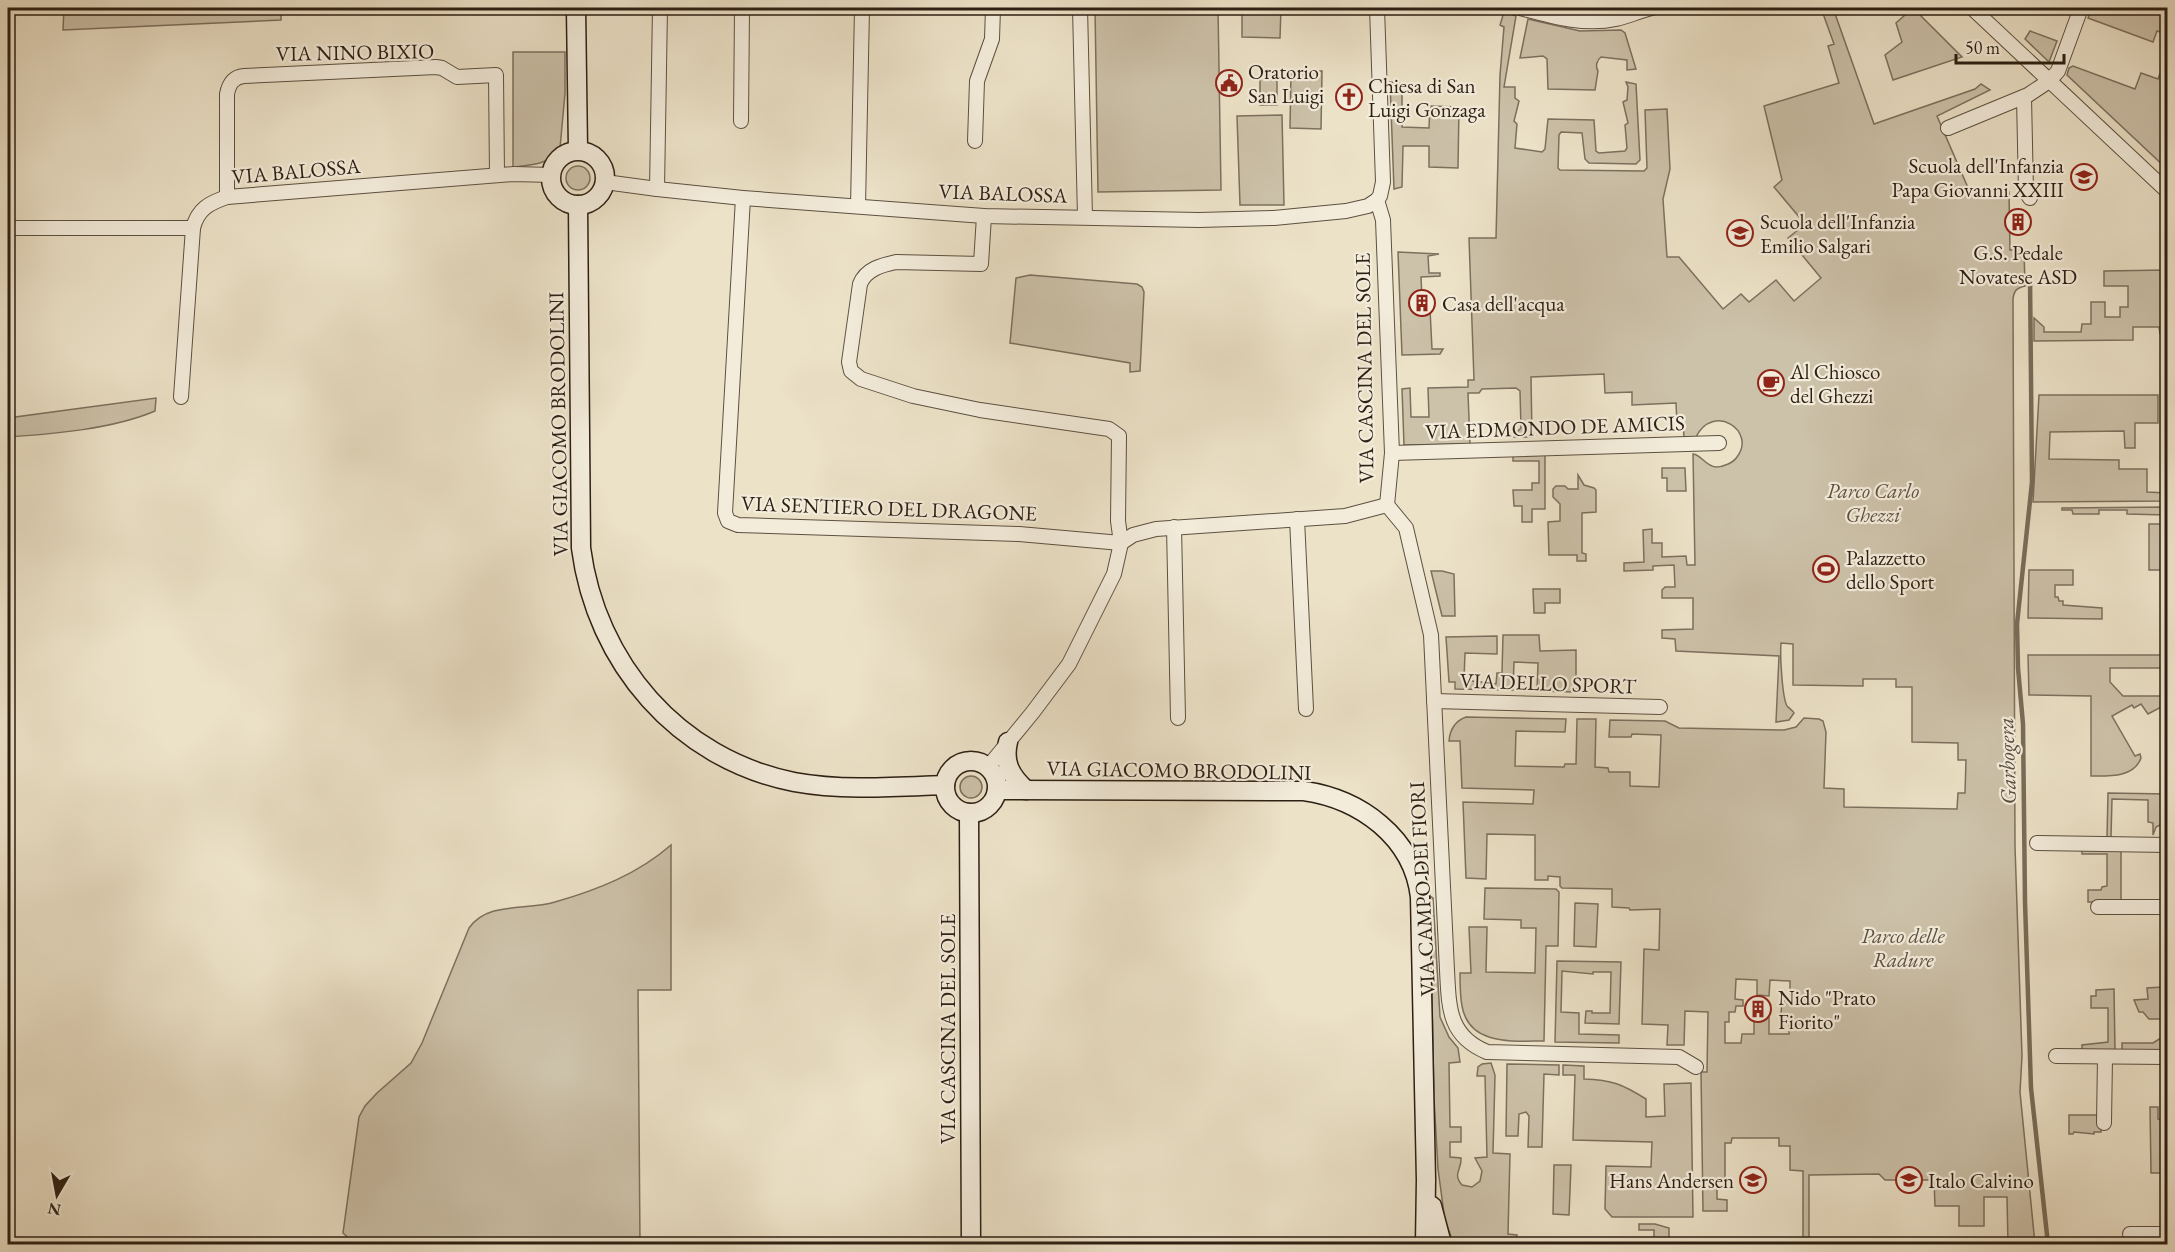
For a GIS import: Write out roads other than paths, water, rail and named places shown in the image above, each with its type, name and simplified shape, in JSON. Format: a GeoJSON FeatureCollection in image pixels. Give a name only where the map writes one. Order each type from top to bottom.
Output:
{"type":"FeatureCollection","features":[{"type":"Feature","properties":{"kind":"street"},"geometry":{"type":"LineString","coordinates":[[576,8],[578,150]]}},
{"type":"Feature","properties":{"kind":"street"},"geometry":{"type":"LineString","coordinates":[[657,189],[660,8]]}},
{"type":"Feature","properties":{"kind":"street"},"geometry":{"type":"LineString","coordinates":[[741,121],[742,8]]}},
{"type":"Feature","properties":{"kind":"street"},"geometry":{"type":"LineString","coordinates":[[858,206],[862,8]]}},
{"type":"Feature","properties":{"kind":"street"},"geometry":{"type":"LineString","coordinates":[[975,141],[977,81],[992,39],[993,8]]}},
{"type":"Feature","properties":{"kind":"street"},"geometry":{"type":"LineString","coordinates":[[1080,8],[1085,217]]}},
{"type":"Feature","properties":{"kind":"street"},"geometry":{"type":"LineString","coordinates":[[1377,8],[1383,182],[1377,201]]}},
{"type":"Feature","properties":{"kind":"street"},"geometry":{"type":"LineString","coordinates":[[1520,8],[1551,16],[1597,21],[1615,19],[1648,8]]}},
{"type":"Feature","properties":{"kind":"street"},"geometry":{"type":"LineString","coordinates":[[1974,8],[2168,192]]}},
{"type":"Feature","properties":{"kind":"street"},"geometry":{"type":"LineString","coordinates":[[1948,128],[2024,97],[2049,81],[2058,71],[2081,8]]}},
{"type":"Feature","properties":{"kind":"street","name":"VIA NINO BIXIO"},"geometry":{"type":"LineString","coordinates":[[227,197],[227,94],[232,82],[239,76],[436,68],[442,68],[457,77],[496,75],[497,175]]}},
{"type":"Feature","properties":{"kind":"street"},"geometry":{"type":"LineString","coordinates":[[2024,97],[2026,192],[2030,198]]}},
{"type":"Feature","properties":{"kind":"street"},"geometry":{"type":"LineString","coordinates":[[578,150],[585,151],[599,160],[603,166],[605,182],[599,196],[593,201],[578,205],[564,201],[558,196],[551,183],[551,175],[558,158],[578,150]]}},
{"type":"Feature","properties":{"kind":"street","name":"VIA BALOSSA"},"geometry":{"type":"LineString","coordinates":[[192,228],[195,218],[204,207],[227,197],[497,175],[551,175]]}},
{"type":"Feature","properties":{"kind":"street","name":"VIA BALOSSA"},"geometry":{"type":"LineString","coordinates":[[605,182],[743,198],[984,216],[1199,220],[1274,218],[1346,211],[1368,206],[1377,201]]}},
{"type":"Feature","properties":{"kind":"street","name":"VIA SENTIERO DEL DRAGONE"},"geometry":{"type":"LineString","coordinates":[[743,198],[725,513],[728,521],[738,525],[1019,534],[1121,543]]}},
{"type":"Feature","properties":{"kind":"street","name":"VIA CASCINA DEL SOLE"},"geometry":{"type":"LineString","coordinates":[[1121,543],[1144,531],[1345,516],[1387,505],[1392,453],[1385,246],[1383,220],[1377,201]]}},
{"type":"Feature","properties":{"kind":"street","name":"VIA GIACOMO BRODOLINI"},"geometry":{"type":"LineString","coordinates":[[578,205],[581,548],[594,609],[628,674],[661,713],[684,731],[717,753],[755,771],[794,782],[830,786],[876,788],[945,785]]}},
{"type":"Feature","properties":{"kind":"street"},"geometry":{"type":"LineString","coordinates":[[984,216],[981,264],[896,262],[874,269],[866,275],[860,284],[849,362],[851,371],[861,379],[941,403],[1109,429],[1117,433],[1120,442],[1118,521],[1121,543],[1114,574],[1069,663],[988,767]]}},
{"type":"Feature","properties":{"kind":"street"},"geometry":{"type":"LineString","coordinates":[[8,228],[192,228],[181,397]]}},
{"type":"Feature","properties":{"kind":"street","name":"VIA EDMONDO DE AMICIS"},"geometry":{"type":"LineString","coordinates":[[1392,453],[1719,443]]}},
{"type":"Feature","properties":{"kind":"street","name":"VIA CAMPO DEI FIORI"},"geometry":{"type":"LineString","coordinates":[[1387,505],[1402,522],[1411,544],[1431,635],[1449,1005],[1459,1032],[1467,1041],[1487,1052],[1679,1057],[1696,1067]]}},
{"type":"Feature","properties":{"kind":"street"},"geometry":{"type":"LineString","coordinates":[[1297,519],[1306,709]]}},
{"type":"Feature","properties":{"kind":"street"},"geometry":{"type":"LineString","coordinates":[[1174,527],[1178,718]]}},
{"type":"Feature","properties":{"kind":"street","name":"VIA DELLO SPORT"},"geometry":{"type":"LineString","coordinates":[[1434,701],[1660,708]]}},
{"type":"Feature","properties":{"kind":"street"},"geometry":{"type":"LineString","coordinates":[[1008,742],[1006,756],[1010,773],[1026,790]]}},
{"type":"Feature","properties":{"kind":"street"},"geometry":{"type":"LineString","coordinates":[[974,761],[988,767],[996,780],[997,790],[990,804],[984,809],[969,813],[949,802],[945,785],[949,773],[960,763],[974,761]]}},
{"type":"Feature","properties":{"kind":"street","name":"VIA GIACOMO BRODOLINI"},"geometry":{"type":"LineString","coordinates":[[997,790],[1304,792],[1327,796],[1352,805],[1382,826],[1411,864],[1419,890],[1426,1180],[1425,1245]]}},
{"type":"Feature","properties":{"kind":"street","name":"VIA CASCINA DEL SOLE"},"geometry":{"type":"LineString","coordinates":[[969,813],[971,1245]]}},
{"type":"Feature","properties":{"kind":"street"},"geometry":{"type":"LineString","coordinates":[[2037,843],[2168,845]]}},
{"type":"Feature","properties":{"kind":"street"},"geometry":{"type":"LineString","coordinates":[[2098,907],[2168,907]]}},
{"type":"Feature","properties":{"kind":"street"},"geometry":{"type":"LineString","coordinates":[[2056,1056],[2168,1057]]}},
{"type":"Feature","properties":{"kind":"street"},"geometry":{"type":"LineString","coordinates":[[2104,1123],[2105,1057]]}},
{"type":"Feature","properties":{"kind":"street","name":"VIA GIACOMO BRODOLINI"},"geometry":{"type":"LineString","coordinates":[[1426,1180],[1442,1245]]}},
{"type":"Feature","properties":{"kind":"street"},"geometry":{"type":"LineString","coordinates":[[2130,1234],[2168,1234]]}},
{"type":"Feature","properties":{"kind":"waterway","name":"Garbogera"},"geometry":{"type":"LineString","coordinates":[[2030,276],[2032,482],[2017,624],[2023,724],[2025,902],[2031,1088],[2048,1244]]}},
{"type":"Feature","properties":{"kind":"place","name":"Oratorio San Luigi"},"geometry":{"type":"Point","coordinates":[1229,83]}},
{"type":"Feature","properties":{"kind":"place","name":"Chiesa di San Luigi Gonzaga"},"geometry":{"type":"Point","coordinates":[1349,97]}},
{"type":"Feature","properties":{"kind":"place","name":"Scuola dell'Infanzia Papa Giovanni XXIII"},"geometry":{"type":"Point","coordinates":[2084,177]}},
{"type":"Feature","properties":{"kind":"place","name":"G.S. Pedale Novatese ASD"},"geometry":{"type":"Point","coordinates":[2018,222]}},
{"type":"Feature","properties":{"kind":"place","name":"Scuola dell'Infanzia Emilio Salgari"},"geometry":{"type":"Point","coordinates":[1740,233]}},
{"type":"Feature","properties":{"kind":"place","name":"Casa dell'acqua"},"geometry":{"type":"Point","coordinates":[1422,303]}},
{"type":"Feature","properties":{"kind":"place","name":"Al Chiosco del Ghezzi"},"geometry":{"type":"Point","coordinates":[1771,383]}},
{"type":"Feature","properties":{"kind":"place","name":"Palazzetto dello Sport"},"geometry":{"type":"Point","coordinates":[1826,569]}},
{"type":"Feature","properties":{"kind":"place","name":"Nido \"Prato Fiorito\""},"geometry":{"type":"Point","coordinates":[1758,1009]}},
{"type":"Feature","properties":{"kind":"place","name":"Hans Andersen"},"geometry":{"type":"Point","coordinates":[1753,1180]}},
{"type":"Feature","properties":{"kind":"place","name":"Italo Calvino"},"geometry":{"type":"Point","coordinates":[1909,1180]}},
{"type":"Feature","properties":{"kind":"park label","name":"Parco Carlo Ghezzi"},"geometry":{"type":"Point","coordinates":[1873,502]}},
{"type":"Feature","properties":{"kind":"park label","name":"Parco delle Radure"},"geometry":{"type":"Point","coordinates":[1903,947]}}]}
